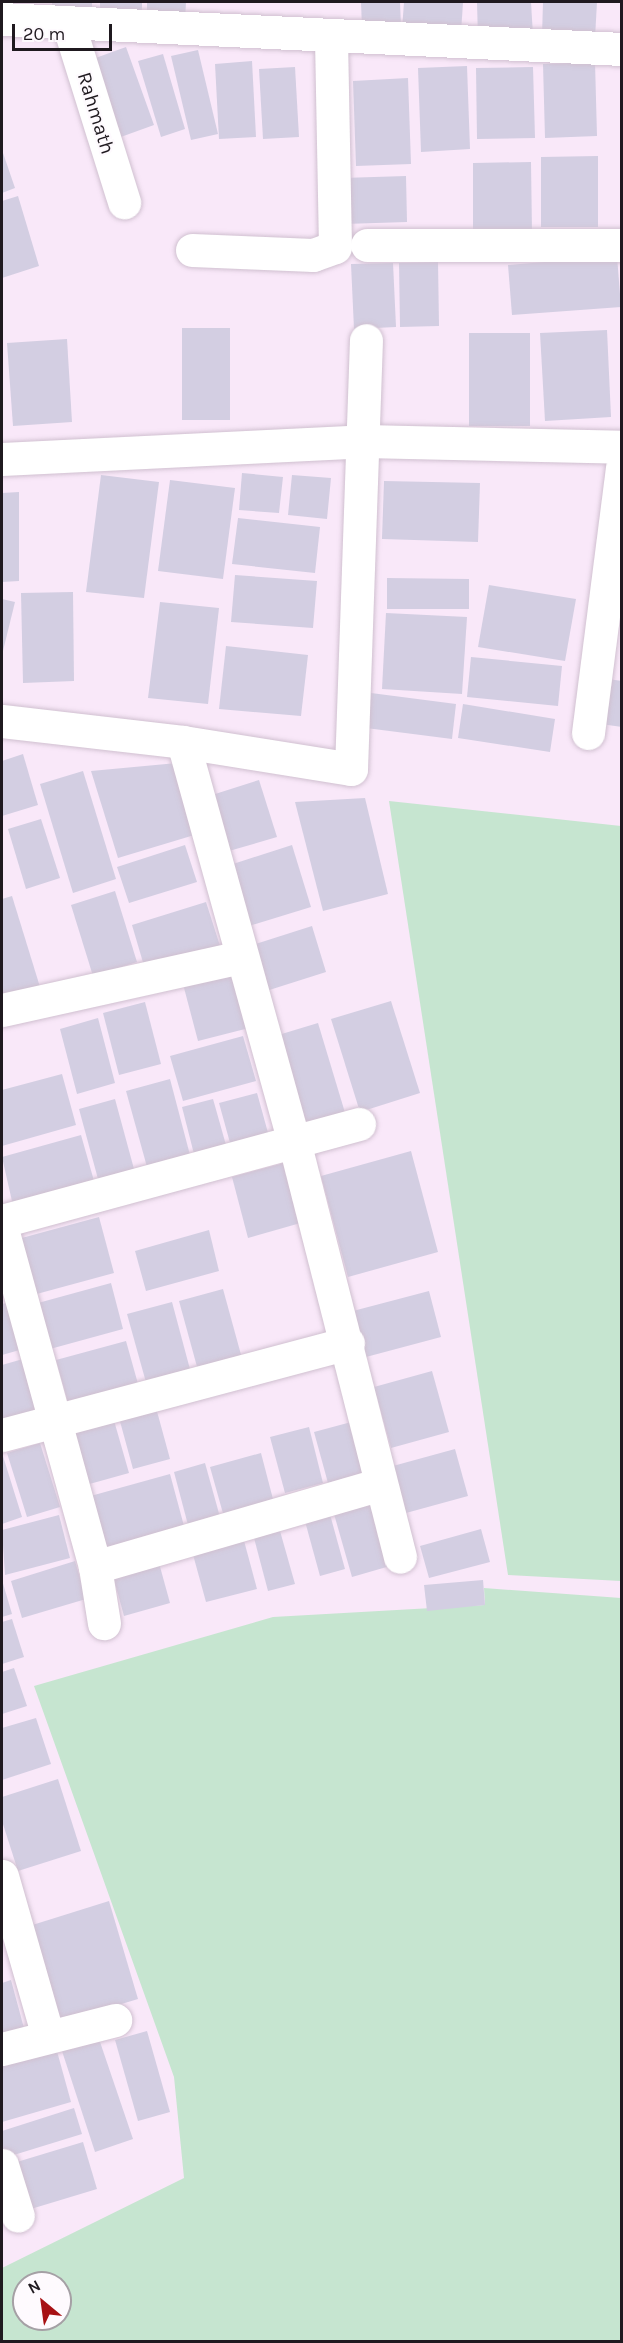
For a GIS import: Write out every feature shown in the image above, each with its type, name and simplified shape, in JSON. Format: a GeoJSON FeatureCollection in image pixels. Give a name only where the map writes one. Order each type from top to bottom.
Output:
{"type":"FeatureCollection","features":[{"type":"Feature","properties":{"kind":"street"},"geometry":{"type":"LineString","coordinates":[[2,19],[621,49]]}},
{"type":"Feature","properties":{"kind":"street","name":"Rahmath"},"geometry":{"type":"LineString","coordinates":[[68,23],[124,202]]}},
{"type":"Feature","properties":{"kind":"street"},"geometry":{"type":"LineString","coordinates":[[192,250],[313,255],[335,247],[331,36]]}},
{"type":"Feature","properties":{"kind":"street"},"geometry":{"type":"LineString","coordinates":[[367,245],[621,245]]}},
{"type":"Feature","properties":{"kind":"street"},"geometry":{"type":"LineString","coordinates":[[2,721],[183,742],[351,769],[366,340]]}},
{"type":"Feature","properties":{"kind":"street"},"geometry":{"type":"LineString","coordinates":[[2,459],[364,441],[621,447]]}},
{"type":"Feature","properties":{"kind":"street"},"geometry":{"type":"LineString","coordinates":[[588,733],[621,468]]}},
{"type":"Feature","properties":{"kind":"street"},"geometry":{"type":"LineString","coordinates":[[183,742],[348,1343],[380,1484],[400,1557]]}},
{"type":"Feature","properties":{"kind":"street"},"geometry":{"type":"LineString","coordinates":[[2,1010],[241,957]]}},
{"type":"Feature","properties":{"kind":"street"},"geometry":{"type":"LineString","coordinates":[[2,1221],[359,1124]]}},
{"type":"Feature","properties":{"kind":"street"},"geometry":{"type":"LineString","coordinates":[[2,1228],[95,1567],[104,1623]]}},
{"type":"Feature","properties":{"kind":"street"},"geometry":{"type":"LineString","coordinates":[[2,1435],[348,1343]]}},
{"type":"Feature","properties":{"kind":"street"},"geometry":{"type":"LineString","coordinates":[[95,1567],[380,1484]]}},
{"type":"Feature","properties":{"kind":"street"},"geometry":{"type":"LineString","coordinates":[[2,1876],[48,2036]]}},
{"type":"Feature","properties":{"kind":"street"},"geometry":{"type":"LineString","coordinates":[[2,2049],[116,2020]]}},
{"type":"Feature","properties":{"kind":"street"},"geometry":{"type":"LineString","coordinates":[[2,2165],[18,2216]]}},
{"type":"Feature","properties":{"kind":"green space"},"geometry":{"type":"Polygon","coordinates":[[[389,801],[621,826],[621,1581],[508,1575],[389,801]]]}},
{"type":"Feature","properties":{"kind":"green space"},"geometry":{"type":"Polygon","coordinates":[[[484,1588],[621,1598],[621,2341],[2,2341],[2,2268],[184,2178],[174,2077],[34,1686],[273,1617],[485,1605],[484,1588]]]}},
{"type":"Feature","properties":{"kind":"building"},"geometry":{"type":"Polygon","coordinates":[[[52,2],[92,2],[92,17],[52,16],[52,2]]]}},
{"type":"Feature","properties":{"kind":"building"},"geometry":{"type":"Polygon","coordinates":[[[100,2],[142,2],[142,17],[100,19],[100,2]]]}},
{"type":"Feature","properties":{"kind":"building"},"geometry":{"type":"Polygon","coordinates":[[[147,2],[186,2],[185,21],[147,21],[147,2]]]}},
{"type":"Feature","properties":{"kind":"building"},"geometry":{"type":"Polygon","coordinates":[[[361,2],[400,2],[401,27],[362,28],[361,2]]]}},
{"type":"Feature","properties":{"kind":"building"},"geometry":{"type":"Polygon","coordinates":[[[404,2],[463,2],[461,33],[402,30],[404,2]]]}},
{"type":"Feature","properties":{"kind":"building"},"geometry":{"type":"Polygon","coordinates":[[[477,2],[531,2],[533,36],[478,39],[477,2]]]}},
{"type":"Feature","properties":{"kind":"building"},"geometry":{"type":"Polygon","coordinates":[[[543,2],[597,2],[595,38],[542,36],[543,2]]]}},
{"type":"Feature","properties":{"kind":"building"},"geometry":{"type":"Polygon","coordinates":[[[126,47],[154,125],[118,138],[90,60],[126,47]]]}},
{"type":"Feature","properties":{"kind":"building"},"geometry":{"type":"Polygon","coordinates":[[[198,50],[218,134],[191,140],[171,56],[198,50]]]}},
{"type":"Feature","properties":{"kind":"building"},"geometry":{"type":"Polygon","coordinates":[[[163,54],[185,129],[161,137],[138,61],[163,54]]]}},
{"type":"Feature","properties":{"kind":"building"},"geometry":{"type":"Polygon","coordinates":[[[252,61],[256,137],[219,139],[215,64],[252,61]]]}},
{"type":"Feature","properties":{"kind":"building"},"geometry":{"type":"Polygon","coordinates":[[[595,62],[597,136],[545,138],[543,64],[595,62]]]}},
{"type":"Feature","properties":{"kind":"building"},"geometry":{"type":"Polygon","coordinates":[[[467,66],[470,149],[421,152],[418,68],[467,66]]]}},
{"type":"Feature","properties":{"kind":"building"},"geometry":{"type":"Polygon","coordinates":[[[295,67],[299,137],[263,139],[259,69],[295,67]]]}},
{"type":"Feature","properties":{"kind":"building"},"geometry":{"type":"Polygon","coordinates":[[[533,67],[535,138],[477,139],[476,68],[533,67]]]}},
{"type":"Feature","properties":{"kind":"building"},"geometry":{"type":"Polygon","coordinates":[[[408,78],[411,164],[356,166],[353,81],[408,78]]]}},
{"type":"Feature","properties":{"kind":"building"},"geometry":{"type":"Polygon","coordinates":[[[2,150],[15,188],[2,193],[2,150]]]}},
{"type":"Feature","properties":{"kind":"building"},"geometry":{"type":"Polygon","coordinates":[[[598,156],[598,227],[541,227],[541,157],[598,156]]]}},
{"type":"Feature","properties":{"kind":"building"},"geometry":{"type":"Polygon","coordinates":[[[531,162],[532,233],[473,234],[473,163],[531,162]]]}},
{"type":"Feature","properties":{"kind":"building"},"geometry":{"type":"Polygon","coordinates":[[[406,176],[407,222],[344,224],[342,178],[406,176]]]}},
{"type":"Feature","properties":{"kind":"building"},"geometry":{"type":"Polygon","coordinates":[[[18,196],[39,266],[2,278],[2,201],[18,196]]]}},
{"type":"Feature","properties":{"kind":"building"},"geometry":{"type":"Polygon","coordinates":[[[617,256],[621,307],[512,315],[508,265],[617,256]]]}},
{"type":"Feature","properties":{"kind":"building"},"geometry":{"type":"Polygon","coordinates":[[[438,262],[439,326],[400,327],[399,263],[438,262]]]}},
{"type":"Feature","properties":{"kind":"building"},"geometry":{"type":"Polygon","coordinates":[[[393,263],[396,327],[354,329],[351,264],[393,263]]]}},
{"type":"Feature","properties":{"kind":"building"},"geometry":{"type":"Polygon","coordinates":[[[182,328],[230,328],[230,420],[182,420],[182,328]]]}},
{"type":"Feature","properties":{"kind":"building"},"geometry":{"type":"Polygon","coordinates":[[[607,330],[611,417],[545,421],[540,333],[607,330]]]}},
{"type":"Feature","properties":{"kind":"building"},"geometry":{"type":"Polygon","coordinates":[[[469,333],[530,333],[530,426],[469,426],[469,333]]]}},
{"type":"Feature","properties":{"kind":"building"},"geometry":{"type":"Polygon","coordinates":[[[67,339],[72,422],[13,426],[7,343],[67,339]]]}},
{"type":"Feature","properties":{"kind":"building"},"geometry":{"type":"Polygon","coordinates":[[[242,473],[283,477],[279,513],[239,510],[242,473]]]}},
{"type":"Feature","properties":{"kind":"building"},"geometry":{"type":"Polygon","coordinates":[[[101,475],[159,482],[144,598],[86,592],[101,475]]]}},
{"type":"Feature","properties":{"kind":"building"},"geometry":{"type":"Polygon","coordinates":[[[292,475],[331,478],[327,519],[288,515],[292,475]]]}},
{"type":"Feature","properties":{"kind":"building"},"geometry":{"type":"Polygon","coordinates":[[[170,480],[235,488],[223,579],[158,571],[170,480]]]}},
{"type":"Feature","properties":{"kind":"building"},"geometry":{"type":"Polygon","coordinates":[[[384,481],[480,483],[478,542],[382,539],[384,481]]]}},
{"type":"Feature","properties":{"kind":"building"},"geometry":{"type":"Polygon","coordinates":[[[19,492],[19,581],[2,582],[2,493],[19,492]]]}},
{"type":"Feature","properties":{"kind":"building"},"geometry":{"type":"Polygon","coordinates":[[[238,518],[320,527],[315,573],[232,564],[238,518]]]}},
{"type":"Feature","properties":{"kind":"building"},"geometry":{"type":"Polygon","coordinates":[[[235,575],[317,581],[313,628],[231,622],[235,575]]]}},
{"type":"Feature","properties":{"kind":"building"},"geometry":{"type":"Polygon","coordinates":[[[387,578],[469,579],[469,609],[387,609],[387,578]]]}},
{"type":"Feature","properties":{"kind":"building"},"geometry":{"type":"Polygon","coordinates":[[[489,585],[576,599],[565,661],[478,647],[489,585]]]}},
{"type":"Feature","properties":{"kind":"building"},"geometry":{"type":"Polygon","coordinates":[[[73,592],[74,681],[23,683],[21,593],[73,592]]]}},
{"type":"Feature","properties":{"kind":"building"},"geometry":{"type":"Polygon","coordinates":[[[2,599],[15,602],[2,655],[2,599]]]}},
{"type":"Feature","properties":{"kind":"building"},"geometry":{"type":"Polygon","coordinates":[[[160,602],[219,608],[208,704],[148,698],[160,602]]]}},
{"type":"Feature","properties":{"kind":"building"},"geometry":{"type":"Polygon","coordinates":[[[386,613],[467,617],[462,694],[382,689],[386,613]]]}},
{"type":"Feature","properties":{"kind":"building"},"geometry":{"type":"Polygon","coordinates":[[[226,646],[308,655],[301,716],[219,709],[226,646]]]}},
{"type":"Feature","properties":{"kind":"building"},"geometry":{"type":"Polygon","coordinates":[[[471,657],[562,666],[558,706],[467,697],[471,657]]]}},
{"type":"Feature","properties":{"kind":"building"},"geometry":{"type":"Polygon","coordinates":[[[608,679],[622,681],[622,727],[601,724],[608,679]]]}},
{"type":"Feature","properties":{"kind":"building"},"geometry":{"type":"Polygon","coordinates":[[[371,693],[456,704],[452,739],[366,728],[371,693]]]}},
{"type":"Feature","properties":{"kind":"building"},"geometry":{"type":"Polygon","coordinates":[[[463,704],[555,719],[550,752],[458,738],[463,704]]]}},
{"type":"Feature","properties":{"kind":"building"},"geometry":{"type":"Polygon","coordinates":[[[23,754],[38,805],[2,816],[2,761],[23,754]]]}},
{"type":"Feature","properties":{"kind":"building"},"geometry":{"type":"Polygon","coordinates":[[[177,763],[201,833],[118,858],[91,771],[177,763]]]}},
{"type":"Feature","properties":{"kind":"building"},"geometry":{"type":"Polygon","coordinates":[[[83,771],[116,879],[73,893],[40,784],[83,771]]]}},
{"type":"Feature","properties":{"kind":"building"},"geometry":{"type":"Polygon","coordinates":[[[259,780],[277,837],[229,851],[212,795],[259,780]]]}},
{"type":"Feature","properties":{"kind":"building"},"geometry":{"type":"Polygon","coordinates":[[[365,798],[388,894],[323,911],[295,802],[365,798]]]}},
{"type":"Feature","properties":{"kind":"building"},"geometry":{"type":"Polygon","coordinates":[[[41,819],[60,878],[26,889],[8,829],[41,819]]]}},
{"type":"Feature","properties":{"kind":"building"},"geometry":{"type":"Polygon","coordinates":[[[185,845],[197,882],[129,903],[117,867],[185,845]]]}},
{"type":"Feature","properties":{"kind":"building"},"geometry":{"type":"Polygon","coordinates":[[[292,845],[311,907],[249,926],[230,865],[292,845]]]}},
{"type":"Feature","properties":{"kind":"building"},"geometry":{"type":"Polygon","coordinates":[[[115,891],[137,962],[93,976],[71,905],[115,891]]]}},
{"type":"Feature","properties":{"kind":"building"},"geometry":{"type":"Polygon","coordinates":[[[12,896],[40,987],[2,999],[2,899],[12,896]]]}},
{"type":"Feature","properties":{"kind":"building"},"geometry":{"type":"Polygon","coordinates":[[[206,902],[222,952],[147,976],[132,925],[206,902]]]}},
{"type":"Feature","properties":{"kind":"building"},"geometry":{"type":"Polygon","coordinates":[[[312,926],[326,972],[263,992],[249,946],[312,926]]]}},
{"type":"Feature","properties":{"kind":"building"},"geometry":{"type":"Polygon","coordinates":[[[233,970],[249,1028],[198,1041],[183,984],[233,970]]]}},
{"type":"Feature","properties":{"kind":"building"},"geometry":{"type":"Polygon","coordinates":[[[391,1001],[420,1093],[360,1112],[331,1019],[391,1001]]]}},
{"type":"Feature","properties":{"kind":"building"},"geometry":{"type":"Polygon","coordinates":[[[145,1002],[161,1064],[119,1075],[103,1013],[145,1002]]]}},
{"type":"Feature","properties":{"kind":"building"},"geometry":{"type":"Polygon","coordinates":[[[98,1018],[115,1083],[77,1094],[60,1029],[98,1018]]]}},
{"type":"Feature","properties":{"kind":"building"},"geometry":{"type":"Polygon","coordinates":[[[318,1023],[346,1116],[304,1130],[275,1036],[318,1023]]]}},
{"type":"Feature","properties":{"kind":"building"},"geometry":{"type":"Polygon","coordinates":[[[243,1036],[256,1081],[183,1101],[170,1056],[243,1036]]]}},
{"type":"Feature","properties":{"kind":"building"},"geometry":{"type":"Polygon","coordinates":[[[62,1074],[76,1125],[2,1146],[2,1090],[62,1074]]]}},
{"type":"Feature","properties":{"kind":"building"},"geometry":{"type":"Polygon","coordinates":[[[170,1079],[190,1155],[147,1167],[126,1091],[170,1079]]]}},
{"type":"Feature","properties":{"kind":"building"},"geometry":{"type":"Polygon","coordinates":[[[257,1093],[270,1140],[232,1150],[219,1103],[257,1093]]]}},
{"type":"Feature","properties":{"kind":"building"},"geometry":{"type":"Polygon","coordinates":[[[115,1099],[134,1169],[98,1179],[79,1109],[115,1099]]]}},
{"type":"Feature","properties":{"kind":"building"},"geometry":{"type":"Polygon","coordinates":[[[213,1099],[226,1145],[194,1154],[182,1107],[213,1099]]]}},
{"type":"Feature","properties":{"kind":"building"},"geometry":{"type":"Polygon","coordinates":[[[81,1135],[96,1188],[14,1210],[2,1157],[81,1135]]]}},
{"type":"Feature","properties":{"kind":"building"},"geometry":{"type":"Polygon","coordinates":[[[411,1151],[438,1252],[348,1277],[321,1176],[411,1151]]]}},
{"type":"Feature","properties":{"kind":"building"},"geometry":{"type":"Polygon","coordinates":[[[288,1162],[304,1222],[248,1238],[232,1177],[288,1162]]]}},
{"type":"Feature","properties":{"kind":"building"},"geometry":{"type":"Polygon","coordinates":[[[99,1217],[114,1273],[33,1295],[18,1239],[99,1217]]]}},
{"type":"Feature","properties":{"kind":"building"},"geometry":{"type":"Polygon","coordinates":[[[209,1230],[219,1271],[146,1291],[135,1251],[209,1230]]]}},
{"type":"Feature","properties":{"kind":"building"},"geometry":{"type":"Polygon","coordinates":[[[111,1283],[123,1329],[50,1349],[38,1303],[111,1283]]]}},
{"type":"Feature","properties":{"kind":"building"},"geometry":{"type":"Polygon","coordinates":[[[223,1289],[243,1362],[199,1374],[179,1301],[223,1289]]]}},
{"type":"Feature","properties":{"kind":"building"},"geometry":{"type":"Polygon","coordinates":[[[429,1291],[441,1337],[366,1357],[353,1311],[429,1291]]]}},
{"type":"Feature","properties":{"kind":"building"},"geometry":{"type":"Polygon","coordinates":[[[10,1302],[23,1349],[2,1355],[2,1304],[10,1302]]]}},
{"type":"Feature","properties":{"kind":"building"},"geometry":{"type":"Polygon","coordinates":[[[172,1302],[191,1373],[147,1386],[127,1314],[172,1302]]]}},
{"type":"Feature","properties":{"kind":"building"},"geometry":{"type":"Polygon","coordinates":[[[126,1341],[140,1391],[70,1410],[56,1360],[126,1341]]]}},
{"type":"Feature","properties":{"kind":"building"},"geometry":{"type":"Polygon","coordinates":[[[23,1359],[37,1412],[2,1422],[2,1365],[23,1359]]]}},
{"type":"Feature","properties":{"kind":"building"},"geometry":{"type":"Polygon","coordinates":[[[432,1371],[449,1432],[391,1448],[374,1387],[432,1371]]]}},
{"type":"Feature","properties":{"kind":"building"},"geometry":{"type":"Polygon","coordinates":[[[155,1404],[170,1459],[133,1469],[118,1414],[155,1404]]]}},
{"type":"Feature","properties":{"kind":"building"},"geometry":{"type":"Polygon","coordinates":[[[113,1417],[129,1473],[86,1485],[71,1428],[113,1417]]]}},
{"type":"Feature","properties":{"kind":"building"},"geometry":{"type":"Polygon","coordinates":[[[355,1421],[369,1471],[328,1483],[314,1432],[355,1421]]]}},
{"type":"Feature","properties":{"kind":"building"},"geometry":{"type":"Polygon","coordinates":[[[309,1427],[323,1483],[285,1493],[270,1437],[309,1427]]]}},
{"type":"Feature","properties":{"kind":"building"},"geometry":{"type":"Polygon","coordinates":[[[40,1443],[60,1507],[27,1517],[7,1453],[40,1443]]]}},
{"type":"Feature","properties":{"kind":"building"},"geometry":{"type":"Polygon","coordinates":[[[455,1449],[468,1496],[406,1513],[393,1466],[455,1449]]]}},
{"type":"Feature","properties":{"kind":"building"},"geometry":{"type":"Polygon","coordinates":[[[2,1453],[22,1517],[2,1524],[2,1453]]]}},
{"type":"Feature","properties":{"kind":"building"},"geometry":{"type":"Polygon","coordinates":[[[261,1453],[274,1503],[224,1517],[210,1467],[261,1453]]]}},
{"type":"Feature","properties":{"kind":"building"},"geometry":{"type":"Polygon","coordinates":[[[205,1463],[220,1517],[188,1525],[174,1472],[205,1463]]]}},
{"type":"Feature","properties":{"kind":"building"},"geometry":{"type":"Polygon","coordinates":[[[170,1474],[184,1526],[101,1549],[87,1497],[170,1474]]]}},
{"type":"Feature","properties":{"kind":"building"},"geometry":{"type":"Polygon","coordinates":[[[374,1503],[390,1566],[352,1577],[334,1514],[374,1503]]]}},
{"type":"Feature","properties":{"kind":"building"},"geometry":{"type":"Polygon","coordinates":[[[328,1507],[345,1569],[320,1576],[303,1514],[328,1507]]]}},
{"type":"Feature","properties":{"kind":"building"},"geometry":{"type":"Polygon","coordinates":[[[59,1515],[70,1558],[5,1575],[2,1530],[59,1515]]]}},
{"type":"Feature","properties":{"kind":"building"},"geometry":{"type":"Polygon","coordinates":[[[481,1529],[490,1562],[429,1578],[420,1546],[481,1529]]]}},
{"type":"Feature","properties":{"kind":"building"},"geometry":{"type":"Polygon","coordinates":[[[280,1531],[295,1584],[268,1591],[254,1538],[280,1531]]]}},
{"type":"Feature","properties":{"kind":"building"},"geometry":{"type":"Polygon","coordinates":[[[243,1537],[257,1589],[206,1602],[192,1551],[243,1537]]]}},
{"type":"Feature","properties":{"kind":"building"},"geometry":{"type":"Polygon","coordinates":[[[75,1561],[86,1599],[22,1618],[11,1581],[75,1561]]]}},
{"type":"Feature","properties":{"kind":"building"},"geometry":{"type":"Polygon","coordinates":[[[159,1563],[170,1603],[124,1616],[113,1576],[159,1563]]]}},
{"type":"Feature","properties":{"kind":"building"},"geometry":{"type":"Polygon","coordinates":[[[2,1580],[12,1614],[2,1617],[2,1580]]]}},
{"type":"Feature","properties":{"kind":"building"},"geometry":{"type":"Polygon","coordinates":[[[483,1580],[485,1605],[427,1611],[424,1585],[483,1580]]]}},
{"type":"Feature","properties":{"kind":"building"},"geometry":{"type":"Polygon","coordinates":[[[12,1619],[24,1657],[2,1664],[2,1622],[12,1619]]]}},
{"type":"Feature","properties":{"kind":"building"},"geometry":{"type":"Polygon","coordinates":[[[14,1668],[27,1706],[2,1714],[2,1672],[14,1668]]]}},
{"type":"Feature","properties":{"kind":"building"},"geometry":{"type":"Polygon","coordinates":[[[36,1718],[51,1764],[2,1780],[2,1728],[36,1718]]]}},
{"type":"Feature","properties":{"kind":"building"},"geometry":{"type":"Polygon","coordinates":[[[58,1779],[81,1851],[18,1871],[2,1821],[2,1797],[58,1779]]]}},
{"type":"Feature","properties":{"kind":"building"},"geometry":{"type":"Polygon","coordinates":[[[109,1901],[138,1999],[55,2024],[26,1927],[109,1901]]]}},
{"type":"Feature","properties":{"kind":"building"},"geometry":{"type":"Polygon","coordinates":[[[11,1980],[25,2032],[2,2038],[2,1983],[11,1980]]]}},
{"type":"Feature","properties":{"kind":"building"},"geometry":{"type":"Polygon","coordinates":[[[147,2031],[170,2112],[138,2121],[115,2040],[147,2031]]]}},
{"type":"Feature","properties":{"kind":"building"},"geometry":{"type":"Polygon","coordinates":[[[98,2036],[133,2139],[95,2152],[61,2048],[98,2036]]]}},
{"type":"Feature","properties":{"kind":"building"},"geometry":{"type":"Polygon","coordinates":[[[55,2044],[71,2102],[2,2122],[2,2060],[55,2044]]]}},
{"type":"Feature","properties":{"kind":"building"},"geometry":{"type":"Polygon","coordinates":[[[74,2108],[82,2134],[4,2158],[2,2131],[74,2108]]]}},
{"type":"Feature","properties":{"kind":"building"},"geometry":{"type":"Polygon","coordinates":[[[83,2142],[97,2189],[21,2212],[7,2165],[83,2142]]]}}]}
